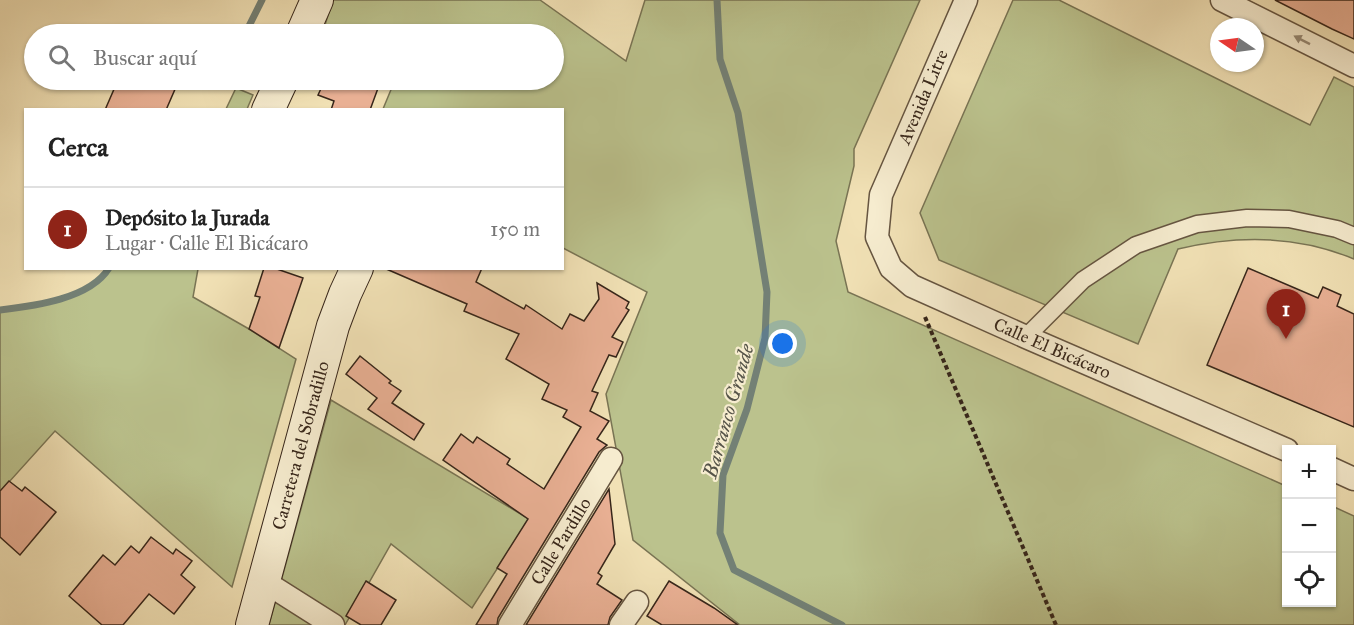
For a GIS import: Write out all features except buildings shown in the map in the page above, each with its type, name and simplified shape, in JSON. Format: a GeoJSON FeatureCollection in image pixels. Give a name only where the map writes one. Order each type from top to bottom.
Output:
{"type":"FeatureCollection","features":[{"type":"Feature","properties":{"kind":"main road"},"geometry":{"type":"LineString","coordinates":[[306,24],[317,0]]}},
{"type":"Feature","properties":{"kind":"main road"},"geometry":{"type":"LineString","coordinates":[[269,108],[277,90]]}},
{"type":"Feature","properties":{"kind":"main road","name":"Carretera del Sobradillo"},"geometry":{"type":"LineString","coordinates":[[252,625],[333,326],[356,270]]}},
{"type":"Feature","properties":{"kind":"street","name":"Avenida Litre"},"geometry":{"type":"LineString","coordinates":[[881,195],[966,0]]}},
{"type":"Feature","properties":{"kind":"street"},"geometry":{"type":"LineString","coordinates":[[1222,0],[1354,66]]}},
{"type":"Feature","properties":{"kind":"street","name":"Calle El Bicácaro"},"geometry":{"type":"LineString","coordinates":[[881,195],[878,237],[891,268],[912,286],[1282,448]]}},
{"type":"Feature","properties":{"kind":"street"},"geometry":{"type":"LineString","coordinates":[[1026,337],[1083,280],[1136,245],[1197,224],[1246,218],[1289,219],[1337,229],[1354,237]]}},
{"type":"Feature","properties":{"kind":"street","name":"Calle Pardillo"},"geometry":{"type":"LineString","coordinates":[[510,625],[611,459]]}},
{"type":"Feature","properties":{"kind":"street"},"geometry":{"type":"LineString","coordinates":[[1336,471],[1354,478]]}},
{"type":"Feature","properties":{"kind":"street"},"geometry":{"type":"LineString","coordinates":[[265,582],[333,625]]}},
{"type":"Feature","properties":{"kind":"street"},"geometry":{"type":"LineString","coordinates":[[621,625],[637,602]]}},
{"type":"Feature","properties":{"kind":"path"},"geometry":{"type":"LineString","coordinates":[[912,286],[1056,625]]}},
{"type":"Feature","properties":{"kind":"green space"},"geometry":{"type":"Polygon","coordinates":[[[333,0],[540,0],[626,61],[645,0],[920,0],[854,149],[854,166],[836,241],[848,292],[1282,484],[1282,607],[1336,607],[1336,508],[1354,516],[1354,625],[740,625],[633,540],[606,394],[647,292],[564,249],[564,108],[383,108],[391,90],[564,90],[564,24],[325,24],[333,0]]]}},
{"type":"Feature","properties":{"kind":"green space"},"geometry":{"type":"Polygon","coordinates":[[[1013,0],[1059,0],[1310,125],[1334,77],[1354,87],[1354,259],[1311,245],[1267,240],[1222,241],[1178,249],[1138,344],[939,260],[920,213],[1013,0]]]}},
{"type":"Feature","properties":{"kind":"green space"},"geometry":{"type":"Polygon","coordinates":[[[235,90],[253,95],[247,108],[226,108],[235,90]]]}},
{"type":"Feature","properties":{"kind":"green space"},"geometry":{"type":"Polygon","coordinates":[[[108,270],[198,270],[193,297],[296,359],[232,587],[55,431],[0,492],[0,310],[60,299],[89,288],[108,270]]]}},
{"type":"Feature","properties":{"kind":"green space"},"geometry":{"type":"Polygon","coordinates":[[[331,400],[529,519],[472,608],[391,544],[345,625],[269,625],[331,400]]]}},
{"type":"Feature","properties":{"kind":"waterway"},"geometry":{"type":"LineString","coordinates":[[250,24],[262,0]]}},
{"type":"Feature","properties":{"kind":"waterway","name":"Barranco Grande"},"geometry":{"type":"LineString","coordinates":[[717,0],[720,59],[738,113],[767,292],[765,338],[747,409],[723,475],[720,533],[734,570],[842,625]]}},
{"type":"Feature","properties":{"kind":"waterway"},"geometry":{"type":"LineString","coordinates":[[0,310],[44,303],[75,294],[100,279],[107,270]]}},
{"type":"Feature","properties":{"kind":"place","name":"Depósito la Jurada"},"geometry":{"type":"Point","coordinates":[1286,339]}}]}
